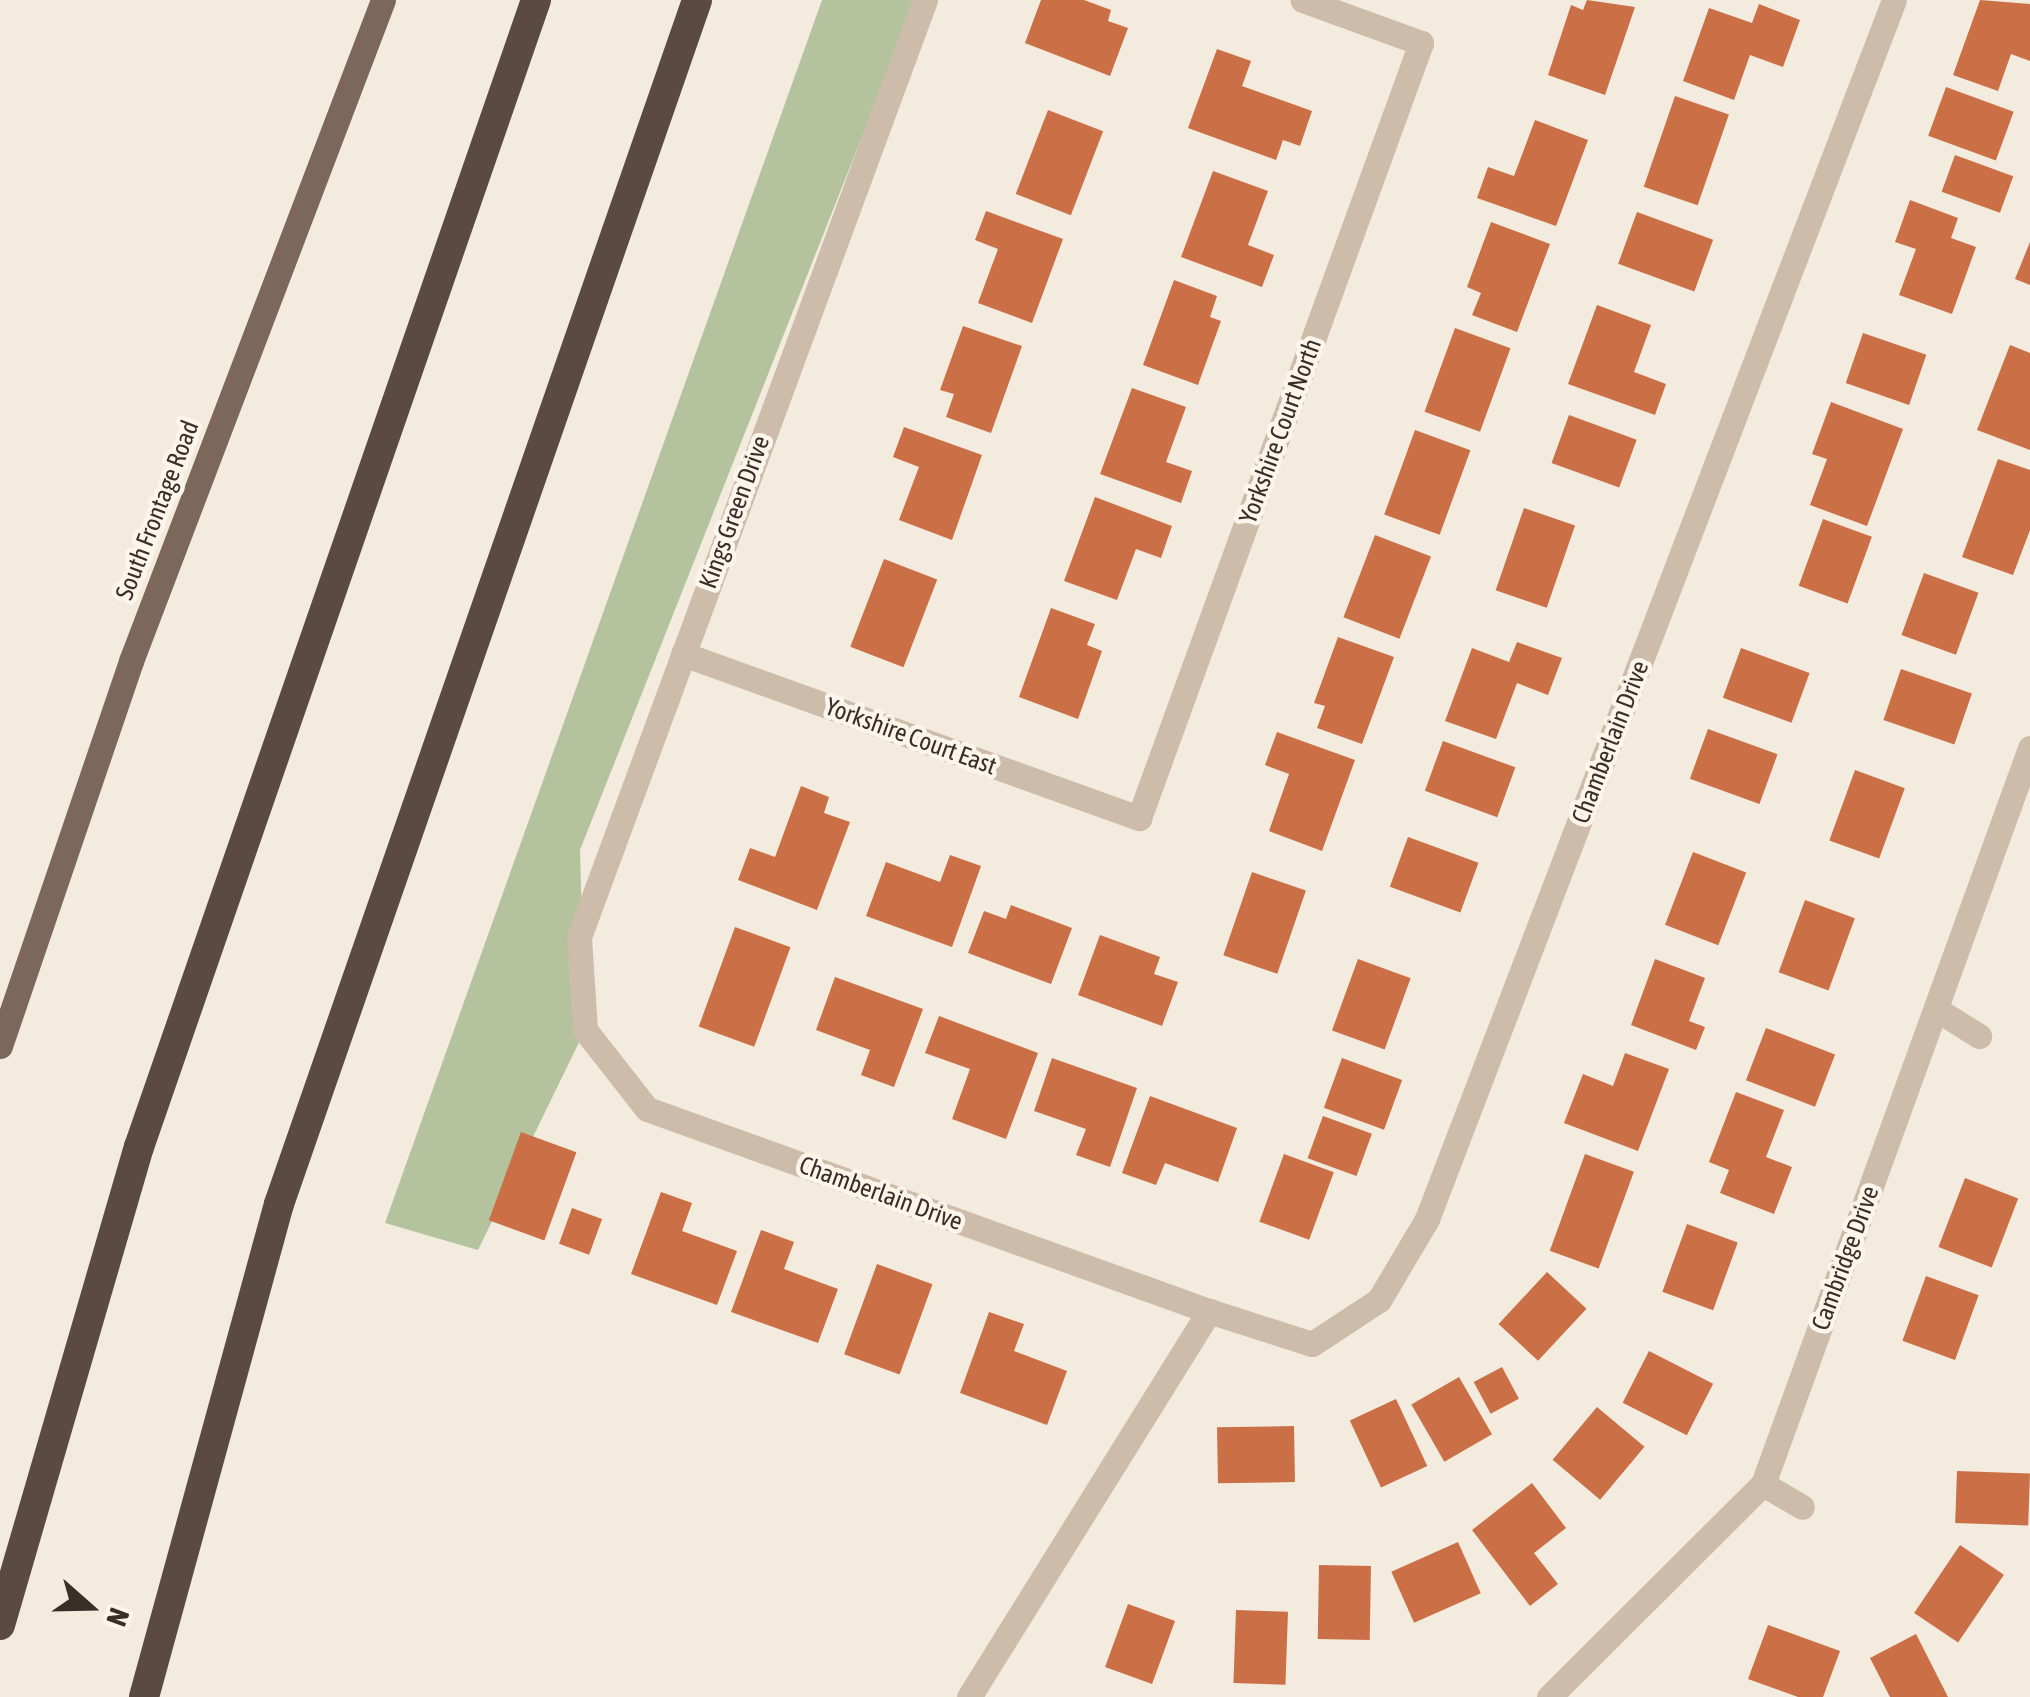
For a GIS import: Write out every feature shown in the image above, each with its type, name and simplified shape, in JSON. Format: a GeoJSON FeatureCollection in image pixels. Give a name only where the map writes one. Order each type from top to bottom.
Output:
{"type":"FeatureCollection","features":[{"type":"Feature","properties":{"kind":"highway"},"geometry":{"type":"LineString","coordinates":[[0,1625],[138,1147],[536,0]]}},
{"type":"Feature","properties":{"kind":"highway"},"geometry":{"type":"LineString","coordinates":[[144,1697],[279,1204],[696,0]]}},
{"type":"Feature","properties":{"kind":"main road","name":"South Frontage Road"},"geometry":{"type":"LineString","coordinates":[[0,1046],[131,661],[383,0]]}},
{"type":"Feature","properties":{"kind":"street","name":"Kings Green Drive"},"geometry":{"type":"LineString","coordinates":[[585,1030],[578,938],[924,0]]}},
{"type":"Feature","properties":{"kind":"street","name":"Yorkshire Court North"},"geometry":{"type":"LineString","coordinates":[[1139,818],[1421,43],[1304,0]]}},
{"type":"Feature","properties":{"kind":"street","name":"Chamberlain Drive"},"geometry":{"type":"LineString","coordinates":[[585,1030],[646,1108],[1208,1311],[1312,1344],[1380,1300],[1427,1219],[1894,0]]}},
{"type":"Feature","properties":{"kind":"street","name":"Yorkshire Court East"},"geometry":{"type":"LineString","coordinates":[[682,654],[1139,818]]}},
{"type":"Feature","properties":{"kind":"street","name":"Cambridge Drive"},"geometry":{"type":"LineString","coordinates":[[1549,1697],[1763,1484],[2029,752]]}},
{"type":"Feature","properties":{"kind":"street"},"geometry":{"type":"LineString","coordinates":[[1936,1009],[1979,1036]]}},
{"type":"Feature","properties":{"kind":"street"},"geometry":{"type":"LineString","coordinates":[[969,1697],[1208,1311]]}},
{"type":"Feature","properties":{"kind":"street"},"geometry":{"type":"LineString","coordinates":[[1763,1484],[1802,1507]]}},
{"type":"Feature","properties":{"kind":"green space"},"geometry":{"type":"Polygon","coordinates":[[[822,0],[916,0],[580,850],[585,1030],[478,1250],[385,1223],[822,0]]]}},
{"type":"Feature","properties":{"kind":"building"},"geometry":{"type":"Polygon","coordinates":[[[1041,0],[1084,0],[1111,10],[1108,21],[1128,28],[1110,76],[1025,43],[1041,0]]]}},
{"type":"Feature","properties":{"kind":"building"},"geometry":{"type":"Polygon","coordinates":[[[1587,0],[1635,7],[1605,95],[1548,75],[1571,5],[1583,10],[1587,0]]]}},
{"type":"Feature","properties":{"kind":"building"},"geometry":{"type":"Polygon","coordinates":[[[1980,0],[2030,4],[2030,61],[2011,54],[1998,91],[1953,75],[1980,0]]]}},
{"type":"Feature","properties":{"kind":"building"},"geometry":{"type":"Polygon","coordinates":[[[1759,4],[1800,20],[1783,67],[1750,55],[1734,100],[1683,81],[1709,8],[1752,23],[1759,4]]]}},
{"type":"Feature","properties":{"kind":"building"},"geometry":{"type":"Polygon","coordinates":[[[1217,49],[1251,61],[1242,86],[1312,111],[1300,146],[1283,140],[1276,160],[1188,128],[1217,49]]]}},
{"type":"Feature","properties":{"kind":"building"},"geometry":{"type":"Polygon","coordinates":[[[1946,87],[2014,112],[1996,160],[1928,136],[1946,87]]]}},
{"type":"Feature","properties":{"kind":"building"},"geometry":{"type":"Polygon","coordinates":[[[1675,96],[1729,115],[1698,205],[1644,187],[1675,96]]]}},
{"type":"Feature","properties":{"kind":"building"},"geometry":{"type":"Polygon","coordinates":[[[1048,110],[1103,131],[1071,215],[1016,194],[1048,110]]]}},
{"type":"Feature","properties":{"kind":"building"},"geometry":{"type":"Polygon","coordinates":[[[1535,120],[1588,140],[1556,226],[1477,198],[1488,167],[1514,176],[1535,120]]]}},
{"type":"Feature","properties":{"kind":"building"},"geometry":{"type":"Polygon","coordinates":[[[1955,155],[2013,176],[2000,213],[1942,192],[1955,155]]]}},
{"type":"Feature","properties":{"kind":"building"},"geometry":{"type":"Polygon","coordinates":[[[1213,171],[1268,191],[1248,245],[1274,255],[1262,287],[1181,257],[1213,171]]]}},
{"type":"Feature","properties":{"kind":"building"},"geometry":{"type":"Polygon","coordinates":[[[1910,200],[1958,218],[1951,238],[1976,247],[1952,314],[1899,295],[1916,249],[1895,242],[1910,200]]]}},
{"type":"Feature","properties":{"kind":"building"},"geometry":{"type":"Polygon","coordinates":[[[986,211],[1063,239],[1032,323],[978,303],[998,249],[975,240],[986,211]]]}},
{"type":"Feature","properties":{"kind":"building"},"geometry":{"type":"Polygon","coordinates":[[[1637,212],[1713,240],[1694,291],[1618,264],[1637,212]]]}},
{"type":"Feature","properties":{"kind":"building"},"geometry":{"type":"Polygon","coordinates":[[[1491,222],[1550,244],[1517,332],[1472,315],[1481,293],[1467,287],[1491,222]]]}},
{"type":"Feature","properties":{"kind":"building"},"geometry":{"type":"Polygon","coordinates":[[[2030,242],[2030,285],[2015,279],[2030,242]]]}},
{"type":"Feature","properties":{"kind":"building"},"geometry":{"type":"Polygon","coordinates":[[[1174,280],[1217,296],[1210,317],[1221,321],[1198,385],[1143,365],[1174,280]]]}},
{"type":"Feature","properties":{"kind":"building"},"geometry":{"type":"Polygon","coordinates":[[[1597,305],[1651,325],[1634,372],[1666,384],[1655,415],[1568,384],[1597,305]]]}},
{"type":"Feature","properties":{"kind":"building"},"geometry":{"type":"Polygon","coordinates":[[[963,326],[1022,346],[991,433],[946,417],[954,394],[940,390],[963,326]]]}},
{"type":"Feature","properties":{"kind":"building"},"geometry":{"type":"Polygon","coordinates":[[[1455,328],[1510,348],[1480,432],[1425,412],[1455,328]]]}},
{"type":"Feature","properties":{"kind":"building"},"geometry":{"type":"Polygon","coordinates":[[[1863,333],[1926,355],[1909,405],[1846,383],[1863,333]]]}},
{"type":"Feature","properties":{"kind":"building"},"geometry":{"type":"Polygon","coordinates":[[[2010,345],[2030,353],[2030,450],[1977,430],[2010,345]]]}},
{"type":"Feature","properties":{"kind":"building"},"geometry":{"type":"Polygon","coordinates":[[[1132,388],[1186,407],[1166,462],[1192,471],[1181,503],[1100,474],[1132,388]]]}},
{"type":"Feature","properties":{"kind":"building"},"geometry":{"type":"Polygon","coordinates":[[[1831,402],[1903,429],[1867,526],[1810,505],[1827,459],[1812,454],[1831,402]]]}},
{"type":"Feature","properties":{"kind":"building"},"geometry":{"type":"Polygon","coordinates":[[[1569,415],[1637,440],[1619,488],[1552,463],[1569,415]]]}},
{"type":"Feature","properties":{"kind":"building"},"geometry":{"type":"Polygon","coordinates":[[[904,427],[982,455],[952,540],[899,520],[919,467],[893,457],[904,427]]]}},
{"type":"Feature","properties":{"kind":"building"},"geometry":{"type":"Polygon","coordinates":[[[1415,430],[1470,450],[1440,535],[1384,515],[1415,430]]]}},
{"type":"Feature","properties":{"kind":"building"},"geometry":{"type":"Polygon","coordinates":[[[1998,459],[2030,470],[2030,530],[2013,575],[1962,557],[1998,459]]]}},
{"type":"Feature","properties":{"kind":"building"},"geometry":{"type":"Polygon","coordinates":[[[1095,497],[1172,526],[1161,558],[1136,549],[1117,600],[1064,581],[1095,497]]]}},
{"type":"Feature","properties":{"kind":"building"},"geometry":{"type":"Polygon","coordinates":[[[1524,508],[1575,526],[1547,608],[1496,590],[1524,508]]]}},
{"type":"Feature","properties":{"kind":"building"},"geometry":{"type":"Polygon","coordinates":[[[1823,519],[1872,537],[1848,604],[1799,586],[1823,519]]]}},
{"type":"Feature","properties":{"kind":"building"},"geometry":{"type":"Polygon","coordinates":[[[1375,535],[1431,557],[1399,639],[1343,617],[1375,535]]]}},
{"type":"Feature","properties":{"kind":"building"},"geometry":{"type":"Polygon","coordinates":[[[884,559],[937,579],[904,667],[850,647],[884,559]]]}},
{"type":"Feature","properties":{"kind":"building"},"geometry":{"type":"Polygon","coordinates":[[[1924,573],[1979,593],[1956,655],[1901,635],[1924,573]]]}},
{"type":"Feature","properties":{"kind":"building"},"geometry":{"type":"Polygon","coordinates":[[[1051,608],[1095,624],[1087,645],[1102,651],[1078,719],[1019,697],[1051,608]]]}},
{"type":"Feature","properties":{"kind":"building"},"geometry":{"type":"Polygon","coordinates":[[[1338,637],[1394,657],[1362,744],[1317,728],[1325,706],[1314,703],[1338,637]]]}},
{"type":"Feature","properties":{"kind":"building"},"geometry":{"type":"Polygon","coordinates":[[[1517,642],[1562,658],[1548,695],[1517,683],[1496,739],[1445,721],[1472,648],[1509,662],[1517,642]]]}},
{"type":"Feature","properties":{"kind":"building"},"geometry":{"type":"Polygon","coordinates":[[[1741,648],[1810,673],[1791,723],[1723,698],[1741,648]]]}},
{"type":"Feature","properties":{"kind":"building"},"geometry":{"type":"Polygon","coordinates":[[[1901,669],[1972,693],[1954,744],[1883,720],[1901,669]]]}},
{"type":"Feature","properties":{"kind":"building"},"geometry":{"type":"Polygon","coordinates":[[[1708,729],[1778,754],[1759,804],[1690,779],[1708,729]]]}},
{"type":"Feature","properties":{"kind":"building"},"geometry":{"type":"Polygon","coordinates":[[[1277,732],[1355,760],[1322,851],[1269,831],[1289,774],[1265,765],[1277,732]]]}},
{"type":"Feature","properties":{"kind":"building"},"geometry":{"type":"Polygon","coordinates":[[[1443,741],[1515,767],[1497,817],[1425,791],[1443,741]]]}},
{"type":"Feature","properties":{"kind":"building"},"geometry":{"type":"Polygon","coordinates":[[[1855,770],[1905,788],[1879,859],[1829,840],[1855,770]]]}},
{"type":"Feature","properties":{"kind":"building"},"geometry":{"type":"Polygon","coordinates":[[[801,786],[829,797],[824,813],[850,822],[817,910],[738,880],[750,848],[775,857],[801,786]]]}},
{"type":"Feature","properties":{"kind":"building"},"geometry":{"type":"Polygon","coordinates":[[[1408,837],[1478,863],[1460,912],[1390,887],[1408,837]]]}},
{"type":"Feature","properties":{"kind":"building"},"geometry":{"type":"Polygon","coordinates":[[[1693,852],[1746,872],[1718,945],[1665,925],[1693,852]]]}},
{"type":"Feature","properties":{"kind":"building"},"geometry":{"type":"Polygon","coordinates":[[[950,855],[981,866],[952,947],[866,916],[886,862],[940,882],[950,855]]]}},
{"type":"Feature","properties":{"kind":"building"},"geometry":{"type":"Polygon","coordinates":[[[1252,872],[1306,891],[1277,974],[1223,955],[1252,872]]]}},
{"type":"Feature","properties":{"kind":"building"},"geometry":{"type":"Polygon","coordinates":[[[1805,900],[1855,918],[1828,990],[1779,972],[1805,900]]]}},
{"type":"Feature","properties":{"kind":"building"},"geometry":{"type":"Polygon","coordinates":[[[1011,905],[1072,928],[1051,984],[968,953],[984,911],[1006,919],[1011,905]]]}},
{"type":"Feature","properties":{"kind":"building"},"geometry":{"type":"Polygon","coordinates":[[[735,927],[790,947],[754,1047],[699,1027],[735,927]]]}},
{"type":"Feature","properties":{"kind":"building"},"geometry":{"type":"Polygon","coordinates":[[[1100,935],[1160,957],[1154,974],[1178,982],[1162,1026],[1078,995],[1100,935]]]}},
{"type":"Feature","properties":{"kind":"building"},"geometry":{"type":"Polygon","coordinates":[[[1358,959],[1411,978],[1385,1050],[1332,1030],[1358,959]]]}},
{"type":"Feature","properties":{"kind":"building"},"geometry":{"type":"Polygon","coordinates":[[[1655,959],[1705,978],[1689,1021],[1705,1027],[1696,1050],[1631,1025],[1655,959]]]}},
{"type":"Feature","properties":{"kind":"building"},"geometry":{"type":"Polygon","coordinates":[[[835,977],[923,1009],[894,1087],[861,1075],[870,1050],[816,1030],[835,977]]]}},
{"type":"Feature","properties":{"kind":"building"},"geometry":{"type":"Polygon","coordinates":[[[939,1016],[1038,1053],[1006,1139],[952,1119],[970,1069],[925,1053],[939,1016]]]}},
{"type":"Feature","properties":{"kind":"building"},"geometry":{"type":"Polygon","coordinates":[[[1766,1028],[1835,1055],[1815,1107],[1746,1080],[1766,1028]]]}},
{"type":"Feature","properties":{"kind":"building"},"geometry":{"type":"Polygon","coordinates":[[[1625,1053],[1669,1069],[1638,1151],[1564,1123],[1583,1074],[1613,1086],[1625,1053]]]}},
{"type":"Feature","properties":{"kind":"building"},"geometry":{"type":"Polygon","coordinates":[[[1052,1058],[1137,1088],[1110,1167],[1076,1155],[1086,1129],[1034,1111],[1052,1058]]]}},
{"type":"Feature","properties":{"kind":"building"},"geometry":{"type":"Polygon","coordinates":[[[1342,1058],[1402,1080],[1384,1130],[1324,1108],[1342,1058]]]}},
{"type":"Feature","properties":{"kind":"building"},"geometry":{"type":"Polygon","coordinates":[[[1736,1092],[1784,1110],[1766,1157],[1792,1167],[1774,1214],[1720,1193],[1729,1170],[1709,1162],[1736,1092]]]}},
{"type":"Feature","properties":{"kind":"building"},"geometry":{"type":"Polygon","coordinates":[[[1150,1096],[1237,1128],[1218,1182],[1165,1163],[1156,1185],[1122,1173],[1150,1096]]]}},
{"type":"Feature","properties":{"kind":"building"},"geometry":{"type":"Polygon","coordinates":[[[1323,1116],[1372,1134],[1356,1176],[1308,1158],[1323,1116]]]}},
{"type":"Feature","properties":{"kind":"building"},"geometry":{"type":"Polygon","coordinates":[[[521,1132],[576,1152],[544,1241],[489,1220],[521,1132]]]}},
{"type":"Feature","properties":{"kind":"building"},"geometry":{"type":"Polygon","coordinates":[[[1284,1154],[1334,1172],[1309,1240],[1259,1222],[1284,1154]]]}},
{"type":"Feature","properties":{"kind":"building"},"geometry":{"type":"Polygon","coordinates":[[[1585,1154],[1634,1172],[1599,1269],[1550,1251],[1585,1154]]]}},
{"type":"Feature","properties":{"kind":"building"},"geometry":{"type":"Polygon","coordinates":[[[1965,1178],[2018,1198],[1992,1268],[1938,1247],[1965,1178]]]}},
{"type":"Feature","properties":{"kind":"building"},"geometry":{"type":"Polygon","coordinates":[[[661,1192],[692,1203],[682,1231],[737,1251],[717,1305],[631,1274],[661,1192]]]}},
{"type":"Feature","properties":{"kind":"building"},"geometry":{"type":"Polygon","coordinates":[[[572,1208],[602,1219],[589,1255],[559,1244],[572,1208]]]}},
{"type":"Feature","properties":{"kind":"building"},"geometry":{"type":"Polygon","coordinates":[[[1687,1224],[1738,1242],[1713,1310],[1662,1292],[1687,1224]]]}},
{"type":"Feature","properties":{"kind":"building"},"geometry":{"type":"Polygon","coordinates":[[[761,1230],[794,1242],[784,1269],[838,1289],[818,1343],[731,1312],[761,1230]]]}},
{"type":"Feature","properties":{"kind":"building"},"geometry":{"type":"Polygon","coordinates":[[[877,1264],[932,1284],[900,1374],[844,1354],[877,1264]]]}},
{"type":"Feature","properties":{"kind":"building"},"geometry":{"type":"Polygon","coordinates":[[[1547,1272],[1586,1309],[1538,1361],[1499,1324],[1547,1272]]]}},
{"type":"Feature","properties":{"kind":"building"},"geometry":{"type":"Polygon","coordinates":[[[1926,1276],[1979,1295],[1955,1360],[1902,1341],[1926,1276]]]}},
{"type":"Feature","properties":{"kind":"building"},"geometry":{"type":"Polygon","coordinates":[[[989,1312],[1024,1324],[1014,1351],[1067,1371],[1047,1425],[960,1393],[989,1312]]]}},
{"type":"Feature","properties":{"kind":"building"},"geometry":{"type":"Polygon","coordinates":[[[1649,1351],[1713,1384],[1687,1435],[1623,1403],[1649,1351]]]}},
{"type":"Feature","properties":{"kind":"building"},"geometry":{"type":"Polygon","coordinates":[[[1502,1367],[1519,1399],[1491,1414],[1474,1382],[1502,1367]]]}},
{"type":"Feature","properties":{"kind":"building"},"geometry":{"type":"Polygon","coordinates":[[[1459,1377],[1492,1434],[1444,1462],[1411,1404],[1459,1377]]]}},
{"type":"Feature","properties":{"kind":"building"},"geometry":{"type":"Polygon","coordinates":[[[1396,1399],[1427,1466],[1381,1488],[1350,1421],[1396,1399]]]}},
{"type":"Feature","properties":{"kind":"building"},"geometry":{"type":"Polygon","coordinates":[[[1597,1407],[1644,1447],[1600,1500],[1553,1460],[1597,1407]]]}},
{"type":"Feature","properties":{"kind":"building"},"geometry":{"type":"Polygon","coordinates":[[[1294,1426],[1295,1482],[1218,1483],[1217,1427],[1294,1426]]]}},
{"type":"Feature","properties":{"kind":"building"},"geometry":{"type":"Polygon","coordinates":[[[1957,1471],[2030,1474],[2028,1526],[1955,1523],[1957,1471]]]}},
{"type":"Feature","properties":{"kind":"building"},"geometry":{"type":"Polygon","coordinates":[[[1532,1483],[1566,1528],[1534,1553],[1558,1584],[1530,1606],[1472,1530],[1532,1483]]]}},
{"type":"Feature","properties":{"kind":"building"},"geometry":{"type":"Polygon","coordinates":[[[1458,1542],[1481,1593],[1414,1623],[1391,1572],[1458,1542]]]}},
{"type":"Feature","properties":{"kind":"building"},"geometry":{"type":"Polygon","coordinates":[[[1960,1545],[2004,1575],[1958,1643],[1914,1613],[1960,1545]]]}},
{"type":"Feature","properties":{"kind":"building"},"geometry":{"type":"Polygon","coordinates":[[[1319,1565],[1371,1566],[1370,1640],[1318,1639],[1319,1565]]]}},
{"type":"Feature","properties":{"kind":"building"},"geometry":{"type":"Polygon","coordinates":[[[1128,1604],[1175,1621],[1152,1684],[1105,1667],[1128,1604]]]}},
{"type":"Feature","properties":{"kind":"building"},"geometry":{"type":"Polygon","coordinates":[[[1236,1610],[1288,1612],[1285,1685],[1233,1683],[1236,1610]]]}},
{"type":"Feature","properties":{"kind":"building"},"geometry":{"type":"Polygon","coordinates":[[[1768,1625],[1840,1651],[1823,1697],[1798,1697],[1748,1679],[1768,1625]]]}},
{"type":"Feature","properties":{"kind":"building"},"geometry":{"type":"Polygon","coordinates":[[[1916,1634],[1948,1697],[1890,1697],[1870,1658],[1916,1634]]]}}]}
